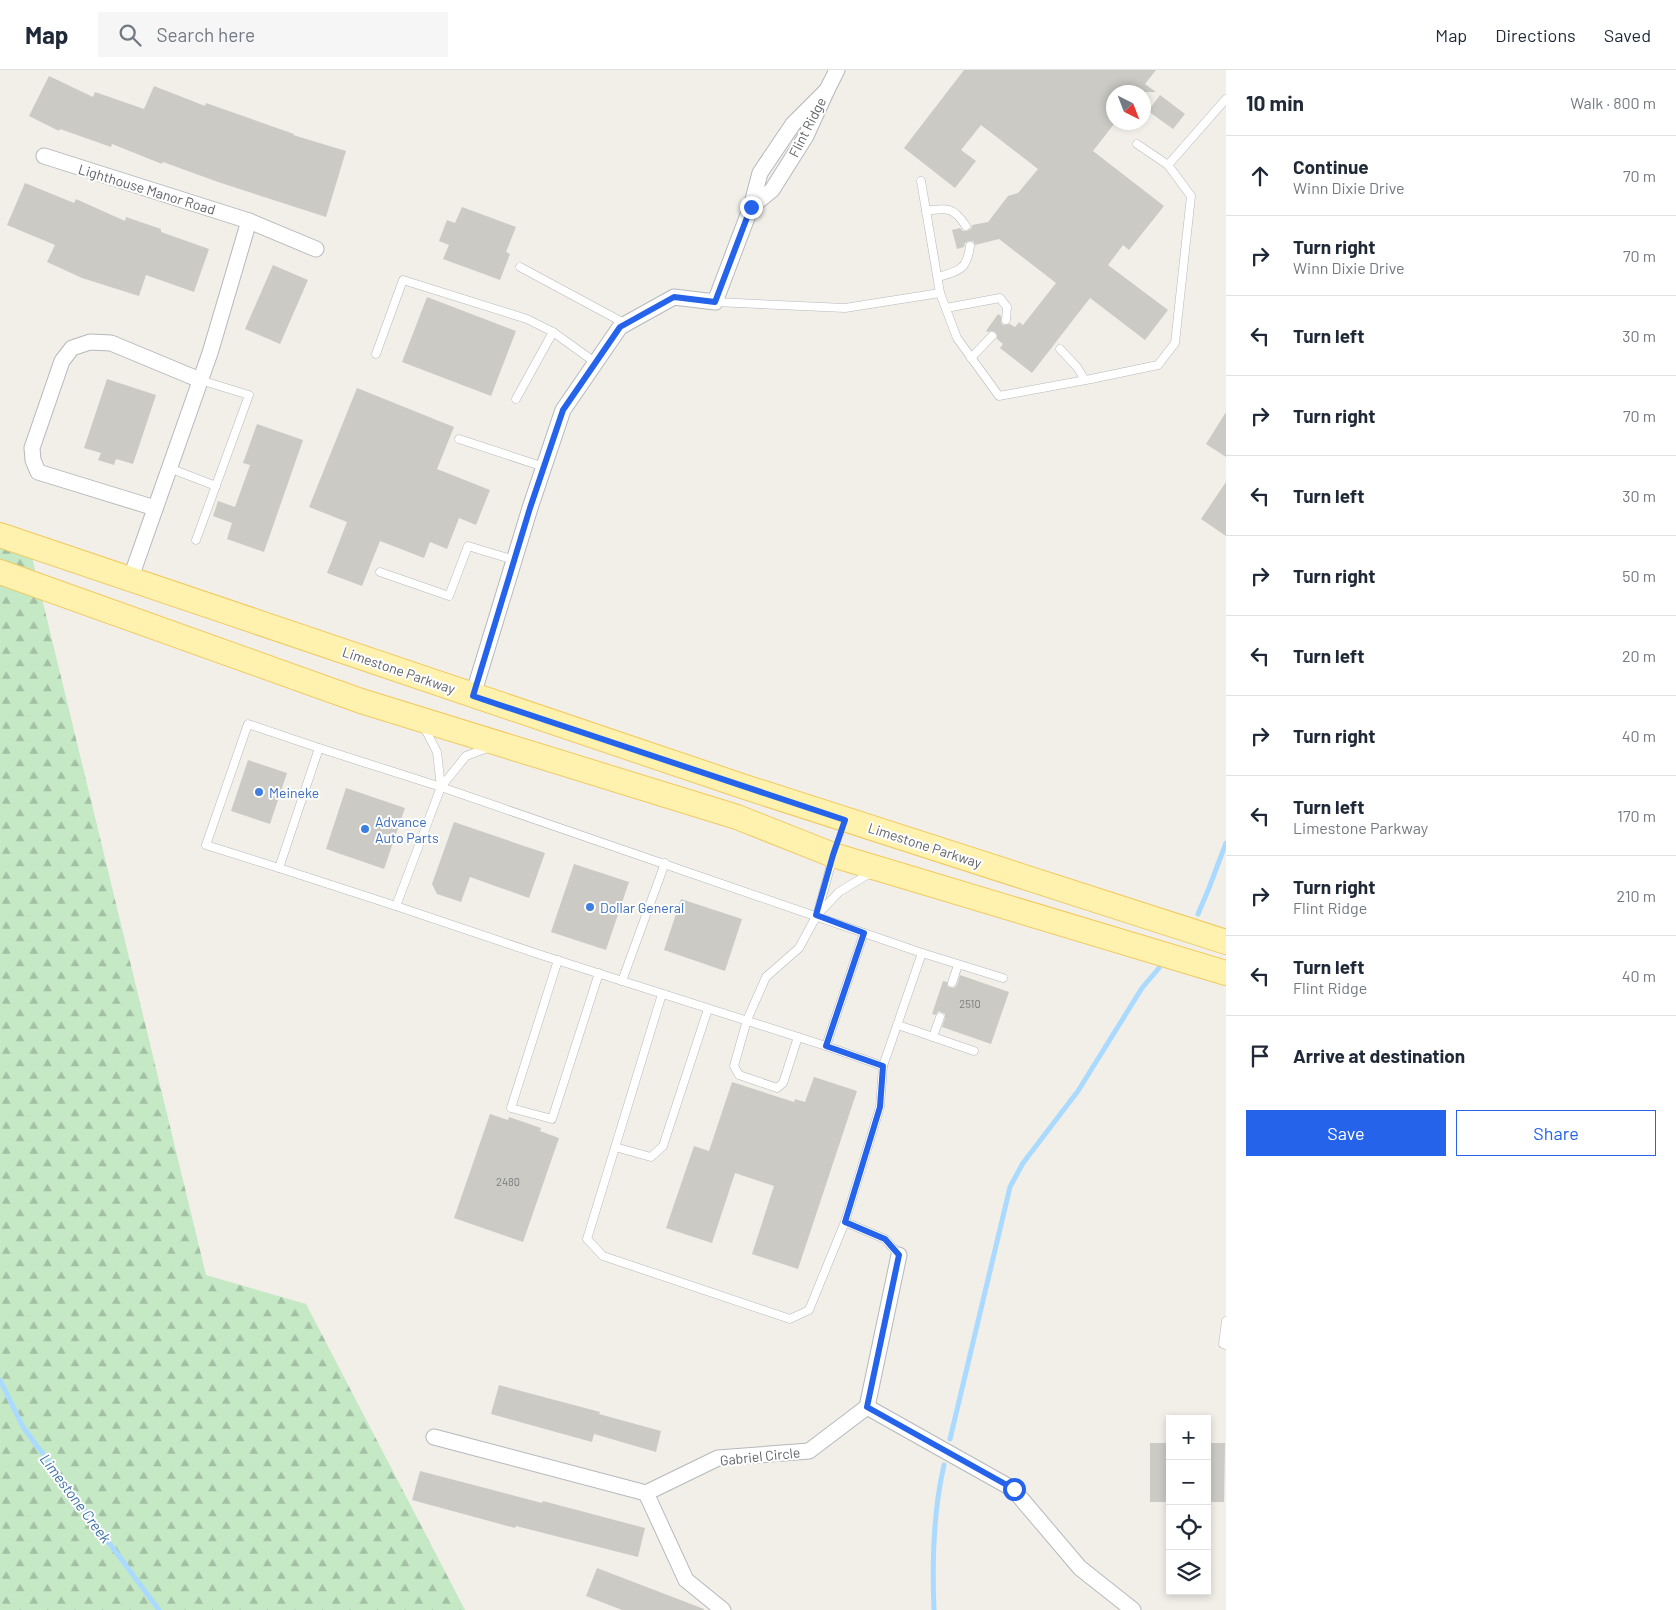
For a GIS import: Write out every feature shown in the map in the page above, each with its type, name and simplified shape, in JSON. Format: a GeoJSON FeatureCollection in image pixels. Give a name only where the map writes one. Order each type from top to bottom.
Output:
{"type":"FeatureCollection","features":[{"type":"Feature","properties":{"kind":"main road","name":"Limestone Parkway"},"geometry":{"type":"LineString","coordinates":[[0,535],[845,820],[1226,942]]}},
{"type":"Feature","properties":{"kind":"main road"},"geometry":{"type":"LineString","coordinates":[[0,572],[361,701],[737,817],[833,855],[1226,973]]}},
{"type":"Feature","properties":{"kind":"main road"},"geometry":{"type":"LineString","coordinates":[[118,615],[130,580]]}},
{"type":"Feature","properties":{"kind":"main road"},"geometry":{"type":"LineString","coordinates":[[833,855],[845,820]]}},
{"type":"Feature","properties":{"kind":"street","name":"Flint Ridge"},"geometry":{"type":"LineString","coordinates":[[751,207],[772,190],[788,165],[806,136],[837,70]]}},
{"type":"Feature","properties":{"kind":"street","name":"Flint Ridge"},"geometry":{"type":"LineString","coordinates":[[715,302],[751,207],[760,174],[793,124],[827,90]]}},
{"type":"Feature","properties":{"kind":"street","name":"Lighthouse Manor Road"},"geometry":{"type":"LineString","coordinates":[[44,156],[249,221],[316,249]]}},
{"type":"Feature","properties":{"kind":"street","name":"Flint Ridge"},"geometry":{"type":"LineString","coordinates":[[771,156],[788,165]]}},
{"type":"Feature","properties":{"kind":"street"},"geometry":{"type":"LineString","coordinates":[[130,580],[210,353],[249,221]]}},
{"type":"Feature","properties":{"kind":"street"},"geometry":{"type":"LineString","coordinates":[[473,696],[514,560],[563,410],[620,327],[674,297],[715,302]]}},
{"type":"Feature","properties":{"kind":"street"},"geometry":{"type":"LineString","coordinates":[[155,508],[38,472],[32,448],[62,361],[72,348],[90,342],[111,343],[200,380]]}},
{"type":"Feature","properties":{"kind":"street"},"geometry":{"type":"LineString","coordinates":[[899,1255],[867,1407],[1014,1489],[1080,1568],[1133,1610]]}},
{"type":"Feature","properties":{"kind":"street","name":"Gabriel Circle"},"geometry":{"type":"LineString","coordinates":[[646,1494],[718,1458],[809,1451],[867,1407]]}},
{"type":"Feature","properties":{"kind":"street"},"geometry":{"type":"LineString","coordinates":[[434,1437],[646,1494],[686,1580],[723,1610]]}},
{"type":"Feature","properties":{"kind":"lane"},"geometry":{"type":"LineString","coordinates":[[1168,165],[1226,99]]}},
{"type":"Feature","properties":{"kind":"lane"},"geometry":{"type":"LineString","coordinates":[[921,180],[940,293],[957,338],[999,396],[1158,364],[1175,342],[1190,196],[1168,165],[1137,144]]}},
{"type":"Feature","properties":{"kind":"lane"},"geometry":{"type":"LineString","coordinates":[[926,211],[944,208],[958,213],[966,226]]}},
{"type":"Feature","properties":{"kind":"lane"},"geometry":{"type":"LineString","coordinates":[[938,277],[958,271],[969,259],[970,246]]}},
{"type":"Feature","properties":{"kind":"lane"},"geometry":{"type":"LineString","coordinates":[[520,267],[626,324]]}},
{"type":"Feature","properties":{"kind":"lane"},"geometry":{"type":"LineString","coordinates":[[376,354],[403,280],[527,319],[553,332],[596,363]]}},
{"type":"Feature","properties":{"kind":"lane"},"geometry":{"type":"LineString","coordinates":[[715,302],[845,308],[940,293]]}},
{"type":"Feature","properties":{"kind":"lane"},"geometry":{"type":"LineString","coordinates":[[946,308],[1000,298],[1007,307],[1006,320]]}},
{"type":"Feature","properties":{"kind":"lane"},"geometry":{"type":"LineString","coordinates":[[516,399],[553,332]]}},
{"type":"Feature","properties":{"kind":"lane"},"geometry":{"type":"LineString","coordinates":[[971,358],[992,336]]}},
{"type":"Feature","properties":{"kind":"lane"},"geometry":{"type":"LineString","coordinates":[[1060,349],[1077,367],[1085,380]]}},
{"type":"Feature","properties":{"kind":"lane"},"geometry":{"type":"LineString","coordinates":[[196,540],[249,395],[200,380]]}},
{"type":"Feature","properties":{"kind":"lane"},"geometry":{"type":"LineString","coordinates":[[459,439],[544,466]]}},
{"type":"Feature","properties":{"kind":"lane"},"geometry":{"type":"LineString","coordinates":[[169,468],[216,486]]}},
{"type":"Feature","properties":{"kind":"lane"},"geometry":{"type":"LineString","coordinates":[[380,572],[448,596],[468,546],[514,560]]}},
{"type":"Feature","properties":{"kind":"lane"},"geometry":{"type":"LineString","coordinates":[[420,719],[437,752],[442,787]]}},
{"type":"Feature","properties":{"kind":"lane"},"geometry":{"type":"LineString","coordinates":[[883,1066],[747,1020],[598,974],[206,845],[248,724],[442,787],[922,953],[1003,978]]}},
{"type":"Feature","properties":{"kind":"lane"},"geometry":{"type":"LineString","coordinates":[[396,906],[442,787],[466,756],[499,744]]}},
{"type":"Feature","properties":{"kind":"lane"},"geometry":{"type":"LineString","coordinates":[[279,868],[319,748]]}},
{"type":"Feature","properties":{"kind":"lane"},"geometry":{"type":"LineString","coordinates":[[798,1038],[783,1083],[777,1088],[738,1075],[734,1066],[747,1020],[766,977],[799,948],[816,915],[833,855]]}},
{"type":"Feature","properties":{"kind":"lane"},"geometry":{"type":"LineString","coordinates":[[622,981],[665,863]]}},
{"type":"Feature","properties":{"kind":"lane"},"geometry":{"type":"LineString","coordinates":[[816,915],[839,892],[867,875],[888,871]]}},
{"type":"Feature","properties":{"kind":"lane"},"geometry":{"type":"LineString","coordinates":[[826,1046],[864,933]]}},
{"type":"Feature","properties":{"kind":"lane"},"geometry":{"type":"LineString","coordinates":[[662,994],[587,1239],[603,1256],[790,1319],[810,1310],[845,1222],[880,1107],[883,1066],[922,953]]}},
{"type":"Feature","properties":{"kind":"lane"},"geometry":{"type":"LineString","coordinates":[[558,960],[511,1108],[552,1119],[598,974]]}},
{"type":"Feature","properties":{"kind":"lane"},"geometry":{"type":"LineString","coordinates":[[952,983],[958,965]]}},
{"type":"Feature","properties":{"kind":"lane"},"geometry":{"type":"LineString","coordinates":[[615,1147],[651,1156],[664,1146],[708,1009]]}},
{"type":"Feature","properties":{"kind":"lane"},"geometry":{"type":"LineString","coordinates":[[933,1037],[940,1016]]}},
{"type":"Feature","properties":{"kind":"lane"},"geometry":{"type":"LineString","coordinates":[[898,1025],[974,1051]]}},
{"type":"Feature","properties":{"kind":"lane"},"geometry":{"type":"LineString","coordinates":[[845,1222],[885,1239],[899,1255]]}},
{"type":"Feature","properties":{"kind":"lane"},"geometry":{"type":"LineString","coordinates":[[1226,1321],[1223,1344],[1226,1345]]}},
{"type":"Feature","properties":{"kind":"green space"},"geometry":{"type":"Polygon","coordinates":[[[0,539],[30,549],[206,1275],[306,1304],[465,1610],[0,1610],[0,539]]]}},
{"type":"Feature","properties":{"kind":"building"},"geometry":{"type":"Polygon","coordinates":[[[964,70],[1156,70],[1145,84],[1146,85],[1106,85],[1106,130],[1109,130],[1093,151],[1164,206],[1129,250],[1123,245],[1108,265],[1168,310],[1145,340],[1090,298],[1032,373],[1000,348],[1003,344],[997,339],[995,332],[986,331],[998,314],[1001,316],[1003,325],[1010,324],[1015,327],[1019,322],[1023,325],[1056,283],[999,239],[975,245],[973,241],[969,241],[965,243],[964,247],[957,249],[952,230],[960,228],[963,231],[967,231],[971,229],[972,225],[988,222],[1008,196],[1018,193],[1038,169],[981,125],[961,150],[976,161],[955,188],[904,148],[964,70]]]}},
{"type":"Feature","properties":{"kind":"building"},"geometry":{"type":"Polygon","coordinates":[[[49,76],[93,97],[95,92],[144,109],[154,86],[205,106],[206,103],[293,135],[346,151],[326,217],[163,162],[162,164],[112,144],[111,147],[60,129],[59,131],[29,116],[49,76]]]}},
{"type":"Feature","properties":{"kind":"building"},"geometry":{"type":"Polygon","coordinates":[[[1160,95],[1185,114],[1173,129],[1151,113],[1151,107],[1160,95]]]}},
{"type":"Feature","properties":{"kind":"building"},"geometry":{"type":"Polygon","coordinates":[[[25,183],[74,203],[76,199],[125,221],[126,217],[161,229],[161,232],[209,249],[194,292],[146,275],[139,296],[82,278],[47,262],[55,245],[7,225],[25,183]]]}},
{"type":"Feature","properties":{"kind":"building"},"geometry":{"type":"Polygon","coordinates":[[[462,207],[516,227],[506,252],[510,254],[500,280],[443,259],[449,245],[439,241],[447,220],[455,223],[462,207]]]}},
{"type":"Feature","properties":{"kind":"building"},"geometry":{"type":"Polygon","coordinates":[[[273,265],[308,280],[280,344],[245,329],[273,265]]]}},
{"type":"Feature","properties":{"kind":"building"},"geometry":{"type":"Polygon","coordinates":[[[427,297],[516,331],[491,396],[402,362],[427,297]]]}},
{"type":"Feature","properties":{"kind":"building"},"geometry":{"type":"Polygon","coordinates":[[[107,379],[156,395],[133,464],[116,459],[114,465],[98,460],[101,453],[84,448],[107,379]]]}},
{"type":"Feature","properties":{"kind":"building"},"geometry":{"type":"Polygon","coordinates":[[[357,388],[454,427],[437,469],[490,490],[476,525],[459,518],[447,549],[430,542],[424,558],[380,541],[362,586],[327,573],[347,522],[309,507],[357,388]]]}},
{"type":"Feature","properties":{"kind":"building"},"geometry":{"type":"Polygon","coordinates":[[[1226,412],[1226,457],[1206,444],[1226,412]]]}},
{"type":"Feature","properties":{"kind":"building"},"geometry":{"type":"Polygon","coordinates":[[[257,424],[303,440],[264,552],[227,539],[232,523],[213,516],[218,501],[235,507],[250,465],[243,463],[257,424]]]}},
{"type":"Feature","properties":{"kind":"building"},"geometry":{"type":"Polygon","coordinates":[[[1226,482],[1226,536],[1201,519],[1226,482]]]}},
{"type":"Feature","properties":{"kind":"building","name":"Meineke"},"geometry":{"type":"Polygon","coordinates":[[[248,760],[287,773],[270,824],[231,811],[248,760]]]}},
{"type":"Feature","properties":{"kind":"building","name":"Advance Auto Parts"},"geometry":{"type":"Polygon","coordinates":[[[346,788],[405,808],[384,869],[326,849],[346,788]]]}},
{"type":"Feature","properties":{"kind":"building"},"geometry":{"type":"Polygon","coordinates":[[[454,822],[545,853],[529,898],[470,877],[461,902],[437,894],[432,884],[454,822]]]}},
{"type":"Feature","properties":{"kind":"building","name":"Dollar General"},"geometry":{"type":"Polygon","coordinates":[[[574,864],[629,882],[606,950],[551,932],[574,864]]]}},
{"type":"Feature","properties":{"kind":"building"},"geometry":{"type":"Polygon","coordinates":[[[681,899],[742,919],[725,971],[664,950],[681,899]]]}},
{"type":"Feature","properties":{"kind":"building"},"geometry":{"type":"Polygon","coordinates":[[[960,975],[1009,992],[991,1044],[942,1027],[945,1014],[939,1011],[935,1015],[932,1014],[943,981],[947,982],[948,987],[954,988],[960,975]]]}},
{"type":"Feature","properties":{"kind":"building"},"geometry":{"type":"Polygon","coordinates":[[[814,1077],[857,1091],[798,1269],[752,1254],[774,1186],[735,1173],[712,1243],[666,1228],[694,1146],[709,1151],[732,1082],[794,1102],[795,1099],[805,1102],[814,1077]]]}},
{"type":"Feature","properties":{"kind":"building"},"geometry":{"type":"Polygon","coordinates":[[[490,1114],[508,1120],[509,1117],[541,1128],[540,1131],[559,1138],[523,1242],[454,1218],[490,1114]]]}},
{"type":"Feature","properties":{"kind":"building"},"geometry":{"type":"Polygon","coordinates":[[[499,1385],[600,1412],[599,1414],[661,1431],[656,1452],[594,1434],[592,1442],[491,1414],[499,1385]]]}},
{"type":"Feature","properties":{"kind":"building"},"geometry":{"type":"Polygon","coordinates":[[[1150,1443],[1166,1443],[1166,1502],[1150,1502],[1150,1443]]]}},
{"type":"Feature","properties":{"kind":"building"},"geometry":{"type":"Polygon","coordinates":[[[1211,1443],[1225,1443],[1224,1502],[1211,1502],[1211,1443]]]}},
{"type":"Feature","properties":{"kind":"building"},"geometry":{"type":"Polygon","coordinates":[[[420,1471],[645,1528],[638,1557],[516,1526],[515,1528],[412,1500],[420,1471]]]}},
{"type":"Feature","properties":{"kind":"building"},"geometry":{"type":"Polygon","coordinates":[[[597,1568],[704,1610],[622,1610],[586,1596],[597,1568]]]}},
{"type":"Feature","properties":{"kind":"waterway"},"geometry":{"type":"LineString","coordinates":[[1198,914],[1226,843]]}},
{"type":"Feature","properties":{"kind":"waterway"},"geometry":{"type":"LineString","coordinates":[[950,1439],[1010,1187],[1023,1163],[1078,1091],[1142,988],[1159,968]]}},
{"type":"Feature","properties":{"kind":"waterway","name":"Limestone Creek"},"geometry":{"type":"LineString","coordinates":[[0,1380],[23,1427],[159,1610]]}},
{"type":"Feature","properties":{"kind":"waterway"},"geometry":{"type":"LineString","coordinates":[[934,1610],[934,1537],[944,1465]]}},
{"type":"Feature","properties":{"kind":"place","name":"Meineke"},"geometry":{"type":"Point","coordinates":[259,792]}},
{"type":"Feature","properties":{"kind":"place","name":"Advance Auto Parts"},"geometry":{"type":"Point","coordinates":[365,829]}},
{"type":"Feature","properties":{"kind":"place","name":"Dollar General"},"geometry":{"type":"Point","coordinates":[590,907]}},
{"type":"Feature","properties":{"kind":"route"},"geometry":{"type":"LineString","coordinates":[[751,207],[715,302],[674,297],[620,327],[563,410],[530,508],[473,696],[845,820],[816,915],[864,933],[826,1046],[883,1066],[880,1107],[845,1222],[885,1239],[899,1255],[867,1407],[1014,1489]]}}]}
